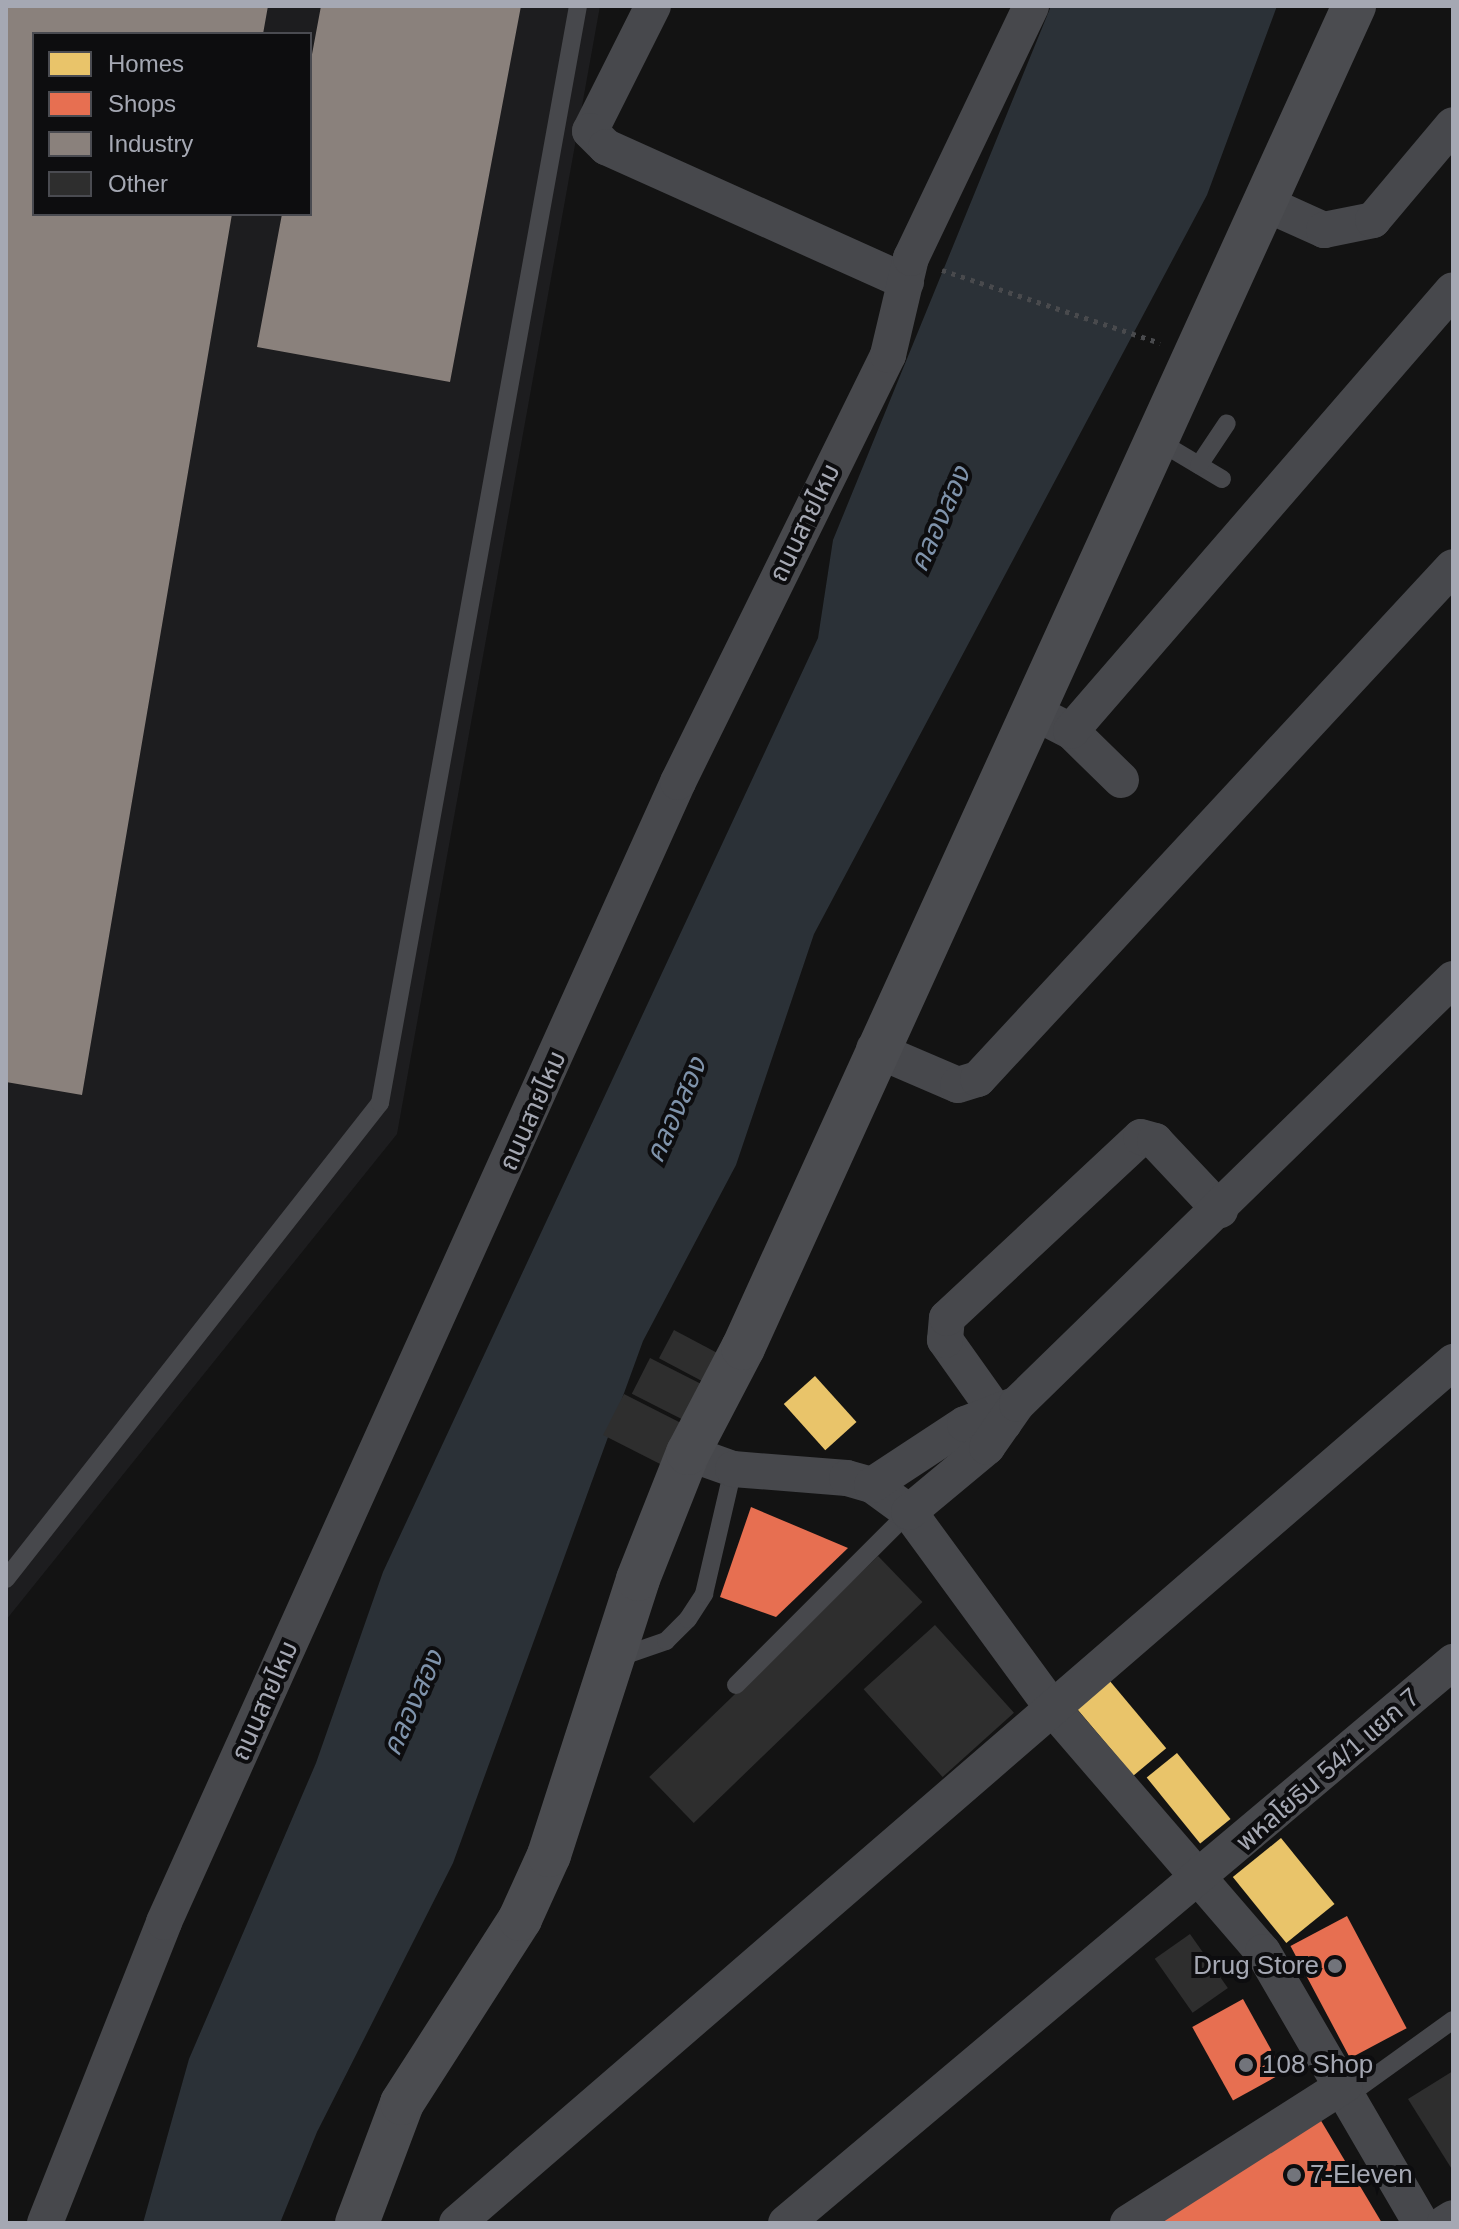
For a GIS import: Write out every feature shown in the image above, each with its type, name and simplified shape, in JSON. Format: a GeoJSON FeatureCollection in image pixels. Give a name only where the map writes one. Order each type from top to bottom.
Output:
{"type":"FeatureCollection","features":[{"type":"Feature","properties":{"kind":"street"},"geometry":{"type":"LineString","coordinates":[[653,6],[590,131],[606,147],[919,274]]}},
{"type":"Feature","properties":{"kind":"street","name":"ถนนสายไหม"},"geometry":{"type":"LineString","coordinates":[[45,2223],[164,1922],[678,782],[888,355],[1031,6]]}},
{"type":"Feature","properties":{"kind":"street"},"geometry":{"type":"LineString","coordinates":[[357,2223],[402,2103],[520,1919],[688,1453],[743,1348],[874,1049],[1354,6]]}},
{"type":"Feature","properties":{"kind":"street"},"geometry":{"type":"LineString","coordinates":[[1264,203],[1324,230],[1373,220],[1453,125]]}},
{"type":"Feature","properties":{"kind":"street"},"geometry":{"type":"LineString","coordinates":[[1071,731],[1453,290]]}},
{"type":"Feature","properties":{"kind":"street"},"geometry":{"type":"LineString","coordinates":[[874,1049],[958,1085],[978,1079],[1453,567]]}},
{"type":"Feature","properties":{"kind":"street"},"geometry":{"type":"LineString","coordinates":[[1030,711],[1071,731],[1121,780]]}},
{"type":"Feature","properties":{"kind":"street"},"geometry":{"type":"LineString","coordinates":[[909,1512],[987,1447],[1006,1413],[1220,1210],[1453,979]]}},
{"type":"Feature","properties":{"kind":"street"},"geometry":{"type":"LineString","coordinates":[[1006,1413],[945,1340],[947,1318],[1132,1141],[1155,1141],[1220,1210]]}},
{"type":"Feature","properties":{"kind":"street"},"geometry":{"type":"LineString","coordinates":[[457,2223],[1453,1362]]}},
{"type":"Feature","properties":{"kind":"street"},"geometry":{"type":"LineString","coordinates":[[872,1485],[965,1424],[1006,1413]]}},
{"type":"Feature","properties":{"kind":"street"},"geometry":{"type":"LineString","coordinates":[[688,1453],[733,1469],[872,1485],[909,1512],[1053,1709],[1263,1952],[1348,2090],[1421,2223]]}},
{"type":"Feature","properties":{"kind":"street","name":"พหลโยธิน 54/1 แยก 7"},"geometry":{"type":"LineString","coordinates":[[786,2223],[1202,1878],[1453,1662]]}},
{"type":"Feature","properties":{"kind":"street"},"geometry":{"type":"LineString","coordinates":[[1128,2223],[1348,2090]]}},
{"type":"Feature","properties":{"kind":"street"},"geometry":{"type":"LineString","coordinates":[[1445,2223],[1453,2218]]}},
{"type":"Feature","properties":{"kind":"lane"},"geometry":{"type":"LineString","coordinates":[[6,1579],[380,1103],[578,6]]}},
{"type":"Feature","properties":{"kind":"lane"},"geometry":{"type":"LineString","coordinates":[[1199,465],[1227,423]]}},
{"type":"Feature","properties":{"kind":"lane"},"geometry":{"type":"LineString","coordinates":[[1155,439],[1222,479]]}},
{"type":"Feature","properties":{"kind":"lane"},"geometry":{"type":"LineString","coordinates":[[613,1659],[666,1641],[688,1619],[704,1594],[733,1469]]}},
{"type":"Feature","properties":{"kind":"lane"},"geometry":{"type":"LineString","coordinates":[[736,1685],[909,1512]]}},
{"type":"Feature","properties":{"kind":"lane"},"geometry":{"type":"LineString","coordinates":[[1348,2090],[1453,2020]]}},
{"type":"Feature","properties":{"kind":"path"},"geometry":{"type":"LineString","coordinates":[[919,274],[1166,345]]}},
{"type":"Feature","properties":{"kind":"shaded area"},"geometry":{"type":"Polygon","coordinates":[[[6,6],[600,6],[397,1134],[6,1620],[6,6]]]}},
{"type":"Feature","properties":{"kind":"water","name":"คลองสอง"},"geometry":{"type":"Polygon","coordinates":[[[1051,6],[1277,6],[1207,195],[814,934],[736,1165],[643,1341],[453,1863],[317,2132],[280,2223],[143,2223],[189,2059],[316,1763],[383,1572],[818,638],[833,540],[1051,6]]]}},
{"type":"Feature","properties":{"kind":"building: Homes"},"geometry":{"type":"Polygon","coordinates":[[[815,1376],[856,1422],[825,1450],[784,1404],[815,1376]]]}},
{"type":"Feature","properties":{"kind":"building: Homes"},"geometry":{"type":"Polygon","coordinates":[[[1109,1680],[1166,1748],[1133,1776],[1076,1708],[1109,1680]]]}},
{"type":"Feature","properties":{"kind":"building: Homes"},"geometry":{"type":"Polygon","coordinates":[[[1177,1753],[1230,1819],[1200,1844],[1147,1778],[1177,1753]]]}},
{"type":"Feature","properties":{"kind":"building: Homes"},"geometry":{"type":"Polygon","coordinates":[[[1281,1838],[1334,1904],[1286,1943],[1233,1877],[1281,1838]]]}},
{"type":"Feature","properties":{"kind":"building: Shops"},"geometry":{"type":"Polygon","coordinates":[[[751,1507],[848,1548],[776,1617],[720,1597],[751,1507]]]}},
{"type":"Feature","properties":{"kind":"building: Shops"},"geometry":{"type":"Polygon","coordinates":[[[1347,1916],[1407,2028],[1350,2058],[1290,1946],[1347,1916]]]}},
{"type":"Feature","properties":{"kind":"building: Shops"},"geometry":{"type":"Polygon","coordinates":[[[1243,1999],[1284,2072],[1233,2101],[1192,2027],[1243,1999]]]}},
{"type":"Feature","properties":{"kind":"building: Shops"},"geometry":{"type":"Polygon","coordinates":[[[1320,2119],[1382,2223],[1141,2223],[1320,2119]]]}},
{"type":"Feature","properties":{"kind":"building: Industry"},"geometry":{"type":"Polygon","coordinates":[[[6,6],[268,6],[263,32],[32,32],[32,216],[232,216],[82,1095],[6,1082],[6,6]]]}},
{"type":"Feature","properties":{"kind":"building: Industry"},"geometry":{"type":"Polygon","coordinates":[[[321,6],[521,6],[450,382],[257,347],[282,216],[312,216],[312,54],[321,6]]]}},
{"type":"Feature","properties":{"kind":"building: Other"},"geometry":{"type":"Polygon","coordinates":[[[674,1330],[723,1356],[708,1384],[659,1358],[674,1330]]]}},
{"type":"Feature","properties":{"kind":"building: Other"},"geometry":{"type":"Polygon","coordinates":[[[650,1358],[706,1387],[688,1422],[632,1394],[650,1358]]]}},
{"type":"Feature","properties":{"kind":"building: Other"},"geometry":{"type":"Polygon","coordinates":[[[624,1394],[681,1423],[660,1464],[603,1435],[624,1394]]]}},
{"type":"Feature","properties":{"kind":"building: Other"},"geometry":{"type":"Polygon","coordinates":[[[878,1556],[922,1602],[694,1823],[649,1777],[878,1556]]]}},
{"type":"Feature","properties":{"kind":"building: Other"},"geometry":{"type":"Polygon","coordinates":[[[935,1625],[1014,1713],[943,1777],[864,1689],[935,1625]]]}},
{"type":"Feature","properties":{"kind":"building: Other"},"geometry":{"type":"Polygon","coordinates":[[[1190,1934],[1228,1988],[1193,2013],[1155,1959],[1190,1934]]]}},
{"type":"Feature","properties":{"kind":"building: Other"},"geometry":{"type":"Polygon","coordinates":[[[1453,2071],[1453,2171],[1408,2099],[1453,2071]]]}},
{"type":"Feature","properties":{"kind":"place","name":"Drug Store"},"geometry":{"type":"Point","coordinates":[1335,1966]}},
{"type":"Feature","properties":{"kind":"place","name":"108 Shop"},"geometry":{"type":"Point","coordinates":[1246,2065]}},
{"type":"Feature","properties":{"kind":"place","name":"7-Eleven"},"geometry":{"type":"Point","coordinates":[1294,2175]}}]}
